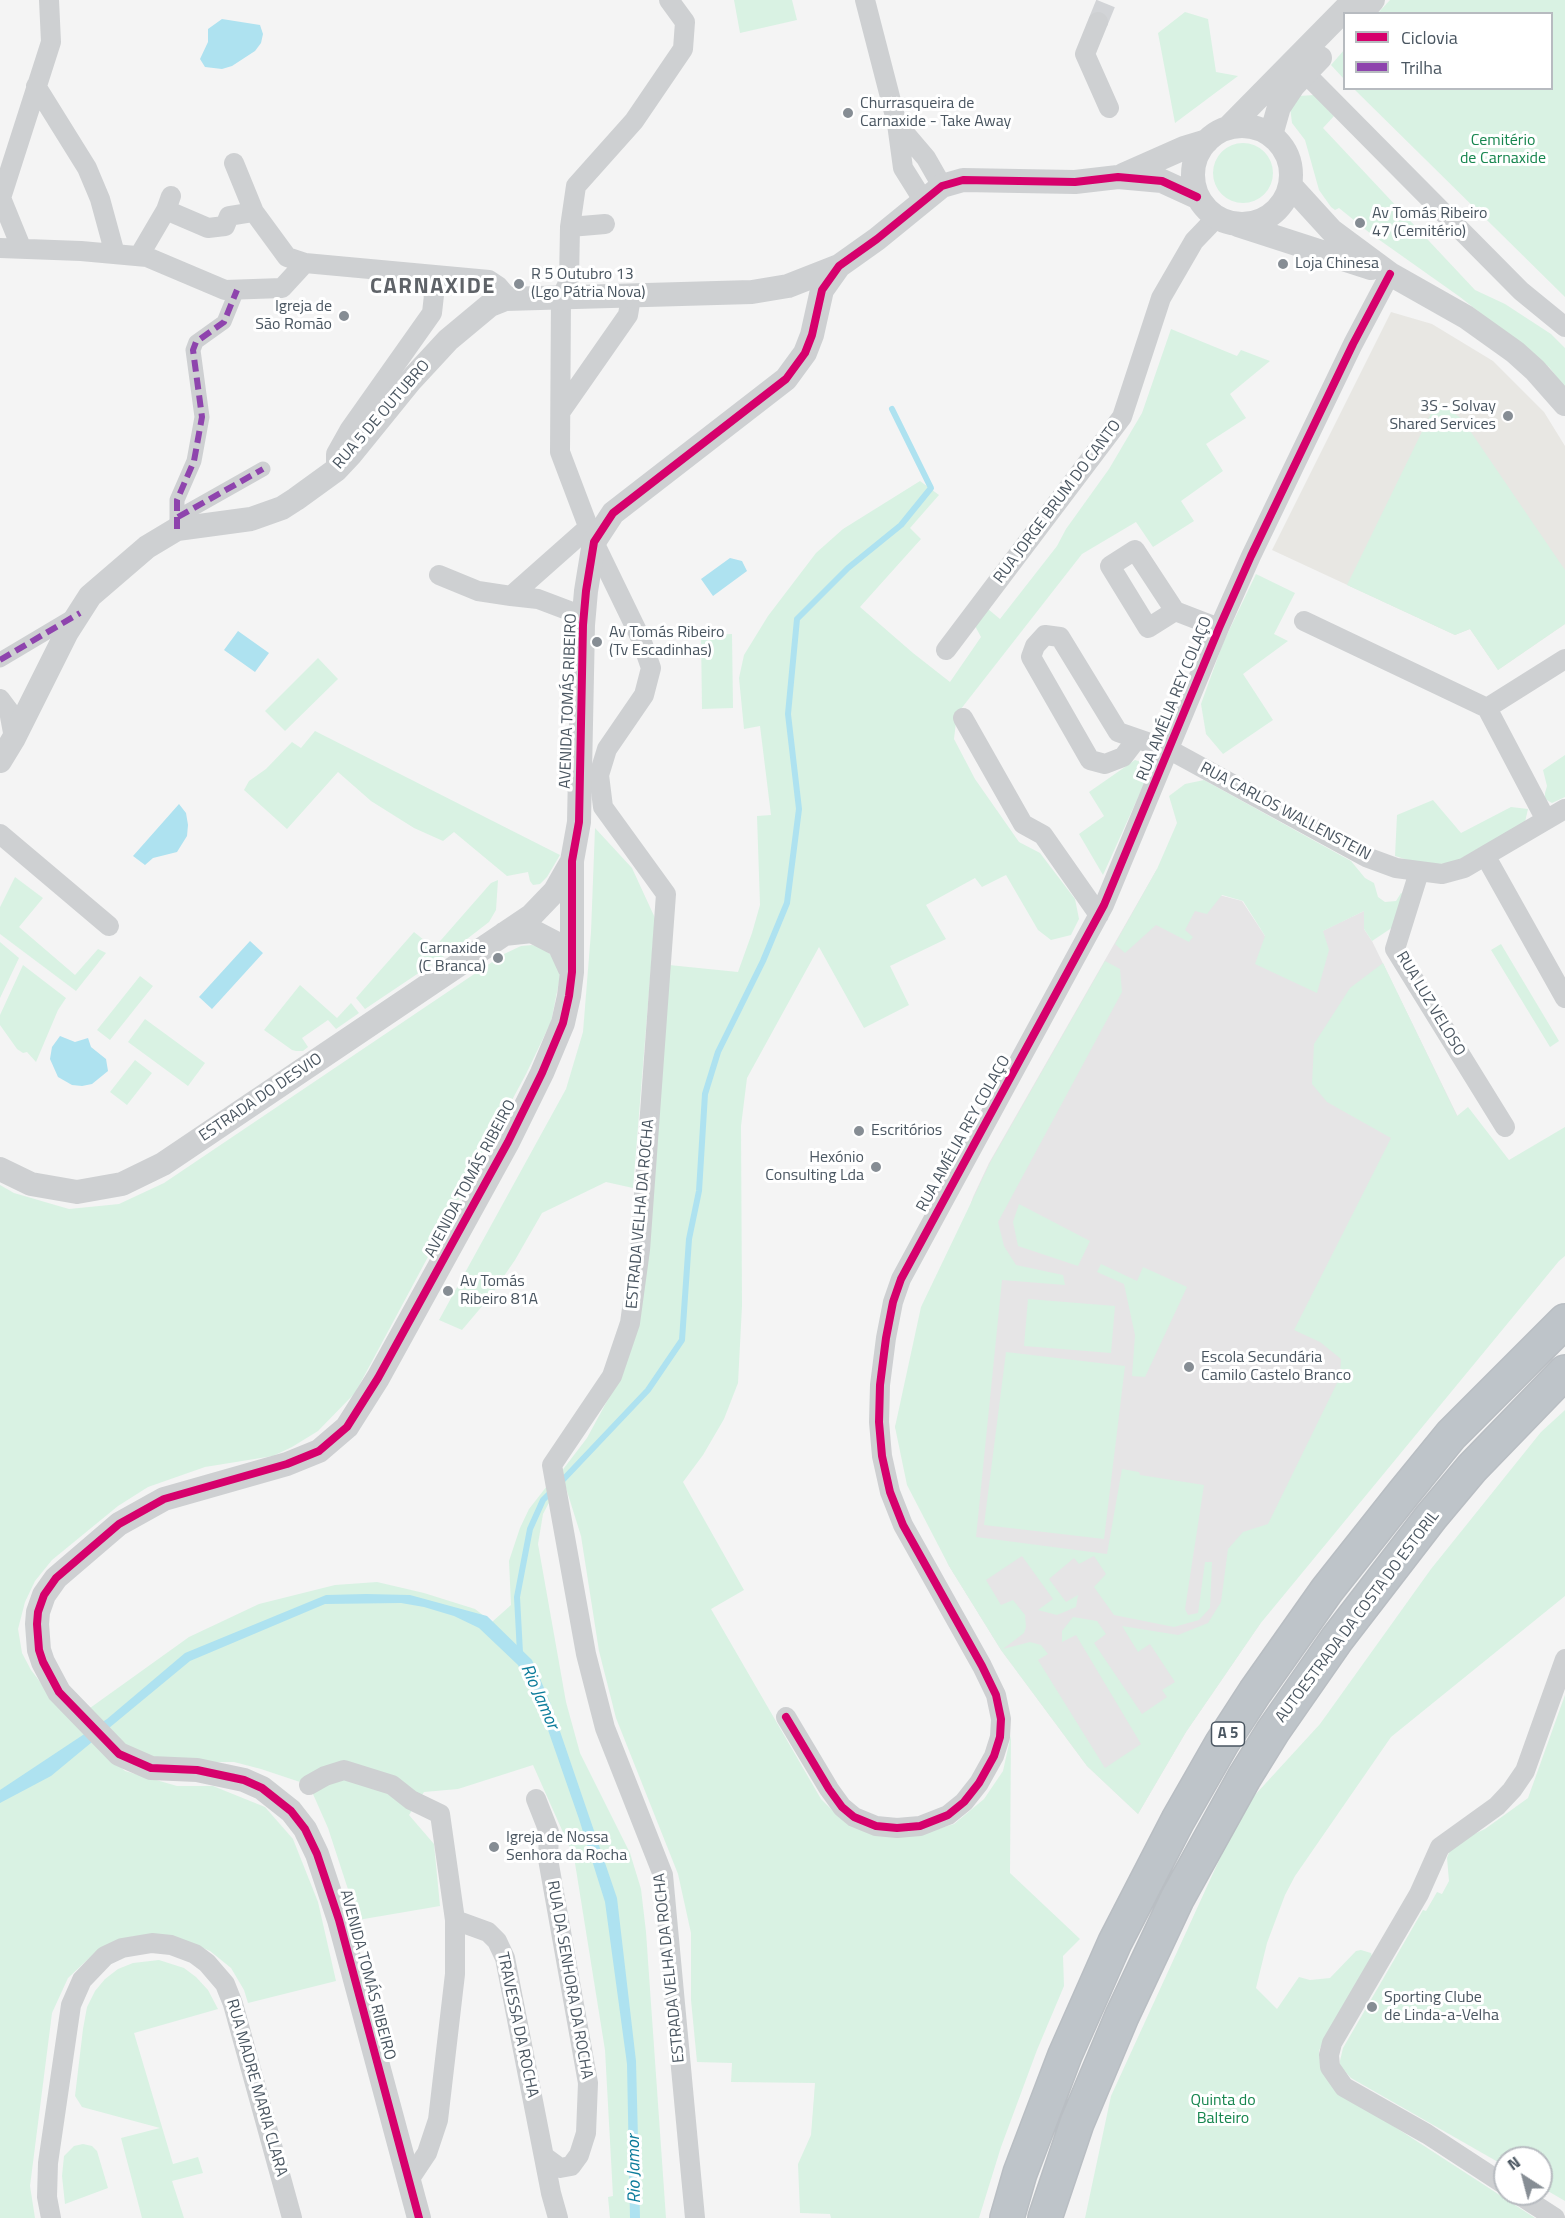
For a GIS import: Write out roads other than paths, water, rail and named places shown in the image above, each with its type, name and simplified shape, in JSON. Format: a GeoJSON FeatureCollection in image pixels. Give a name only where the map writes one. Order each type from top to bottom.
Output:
{"type":"FeatureCollection","features":[{"type":"Feature","properties":{"kind":"highway","name":"A 5"},"geometry":{"type":"LineString","coordinates":[[1007,2218],[1020,2173],[1065,2055],[1115,1942],[1178,1820],[1222,1743],[1315,1607],[1402,1494],[1451,1436],[1565,1321]]}},
{"type":"Feature","properties":{"kind":"highway","name":"AUTOESTRADA DA COSTA DO ESTORIL"},"geometry":{"type":"LineString","coordinates":[[1045,2218],[1077,2123],[1122,2016],[1177,1899],[1267,1740],[1337,1639],[1431,1517],[1472,1468],[1565,1372]]}},
{"type":"Feature","properties":{"kind":"street"},"geometry":{"type":"LineString","coordinates":[[21,247],[2,198],[51,42],[49,0]]}},
{"type":"Feature","properties":{"kind":"street"},"geometry":{"type":"LineString","coordinates":[[511,596],[592,534],[560,452],[561,298],[569,281],[570,227],[576,186],[634,121],[683,49],[685,22],[669,0]]}},
{"type":"Feature","properties":{"kind":"street"},"geometry":{"type":"LineString","coordinates":[[865,0],[897,124],[926,158],[932,193]]}},
{"type":"Feature","properties":{"kind":"street"},"geometry":{"type":"LineString","coordinates":[[1228,128],[1354,0]]}},
{"type":"Feature","properties":{"kind":"street"},"geometry":{"type":"LineString","coordinates":[[1363,12],[1373,0]]}},
{"type":"Feature","properties":{"kind":"street"},"geometry":{"type":"LineString","coordinates":[[1098,22],[1085,54],[1109,108]]}},
{"type":"Feature","properties":{"kind":"street"},"geometry":{"type":"LineString","coordinates":[[1271,135],[1279,106],[1305,73],[1343,32]]}},
{"type":"Feature","properties":{"kind":"street"},"geometry":{"type":"LineString","coordinates":[[1305,73],[1521,291],[1565,327]]}},
{"type":"Feature","properties":{"kind":"street"},"geometry":{"type":"LineString","coordinates":[[36,86],[87,168],[100,199],[115,254]]}},
{"type":"Feature","properties":{"kind":"street"},"geometry":{"type":"LineString","coordinates":[[1227,221],[1252,224],[1271,214],[1286,198],[1291,171],[1288,157],[1271,135],[1258,128],[1243,126],[1228,128],[1213,135],[1198,153],[1193,168],[1193,183],[1197,197],[1205,209],[1227,221],[1390,274]]}},
{"type":"Feature","properties":{"kind":"street","name":"AVENIDA TOMÁS RIBEIRO"},"geometry":{"type":"LineString","coordinates":[[1118,177],[1184,148],[1206,141]]}},
{"type":"Feature","properties":{"kind":"street"},"geometry":{"type":"LineString","coordinates":[[234,163],[254,212],[286,257],[305,263],[489,280],[498,285],[505,299]]}},
{"type":"Feature","properties":{"kind":"street","name":"AVENIDA TOMÁS RIBEIRO"},"geometry":{"type":"LineString","coordinates":[[419,2218],[339,1920],[317,1854],[305,1829],[291,1812],[270,1794],[244,1780],[197,1770],[151,1768],[119,1754],[59,1692],[43,1662],[39,1650],[37,1624],[38,1612],[44,1595],[56,1578],[119,1524],[164,1499],[287,1464],[319,1451],[347,1427],[384,1368],[503,1152],[563,1023],[572,972],[572,861],[579,822],[583,625],[592,534],[613,513],[786,379],[806,353],[822,290],[838,266],[877,239],[932,193],[963,180],[1075,182],[1118,177],[1162,181],[1197,197]]}},
{"type":"Feature","properties":{"kind":"street"},"geometry":{"type":"LineString","coordinates":[[1290,185],[1332,231],[1390,274],[1466,317],[1515,352],[1535,370],[1565,404]]}},
{"type":"Feature","properties":{"kind":"street"},"geometry":{"type":"LineString","coordinates":[[139,256],[168,203],[208,228],[225,226],[229,216],[254,212]]}},
{"type":"Feature","properties":{"kind":"street","name":"RUA JORGE BRUM DO CANTO"},"geometry":{"type":"LineString","coordinates":[[946,650],[1122,417],[1161,298],[1194,241],[1227,221]]}},
{"type":"Feature","properties":{"kind":"street"},"geometry":{"type":"LineString","coordinates":[[570,227],[605,224]]}},
{"type":"Feature","properties":{"kind":"street"},"geometry":{"type":"LineString","coordinates":[[0,248],[21,247],[147,257],[231,290],[282,288],[305,263]]}},
{"type":"Feature","properties":{"kind":"street","name":"RUA 5 DE OUTUBRO"},"geometry":{"type":"LineString","coordinates":[[0,761],[14,738],[67,632],[90,596],[177,523],[251,519],[272,512],[296,499],[336,470],[411,380],[448,340],[490,305],[505,299],[752,292],[811,278],[838,266]]}},
{"type":"Feature","properties":{"kind":"street"},"geometry":{"type":"LineString","coordinates":[[336,470],[336,454],[350,429],[432,313],[434,295],[424,274]]}},
{"type":"Feature","properties":{"kind":"street","name":"RUA AMÉLIA REY COLAÇO"},"geometry":{"type":"LineString","coordinates":[[786,1717],[842,1807],[854,1817],[876,1826],[897,1828],[920,1826],[948,1815],[964,1802],[979,1783],[994,1756],[1000,1737],[1001,1719],[996,1695],[908,1536],[890,1492],[882,1456],[879,1422],[886,1338],[901,1279],[1098,915],[1170,750],[1219,628],[1353,344],[1390,274]]}},
{"type":"Feature","properties":{"kind":"street"},"geometry":{"type":"LineString","coordinates":[[776,288],[801,303],[811,322],[812,335]]}},
{"type":"Feature","properties":{"kind":"street"},"geometry":{"type":"LineString","coordinates":[[177,523],[177,500],[194,460],[202,417],[193,350],[195,342],[224,322],[229,314],[231,290]]}},
{"type":"Feature","properties":{"kind":"street"},"geometry":{"type":"LineString","coordinates":[[561,411],[628,315],[631,297]]}},
{"type":"Feature","properties":{"kind":"street"},"geometry":{"type":"LineString","coordinates":[[177,523],[263,469]]}},
{"type":"Feature","properties":{"kind":"street","name":"ESTRADA VELHA DA ROCHA"},"geometry":{"type":"LineString","coordinates":[[592,534],[641,639],[651,668],[644,695],[607,748],[599,775],[603,807],[666,894],[640,1250],[630,1323],[612,1376],[552,1466],[586,1654],[605,1728],[663,1875],[695,2218]]}},
{"type":"Feature","properties":{"kind":"street"},"geometry":{"type":"LineString","coordinates":[[439,575],[478,591],[538,599],[575,613],[583,625]]}},
{"type":"Feature","properties":{"kind":"street"},"geometry":{"type":"LineString","coordinates":[[1175,611],[1219,628]]}},
{"type":"Feature","properties":{"kind":"street"},"geometry":{"type":"LineString","coordinates":[[0,660],[80,613]]}},
{"type":"Feature","properties":{"kind":"street"},"geometry":{"type":"LineString","coordinates":[[1304,621],[1487,708],[1546,820]]}},
{"type":"Feature","properties":{"kind":"street","name":"RUA CARLOS WALLENSTEIN"},"geometry":{"type":"LineString","coordinates":[[1136,740],[1123,757],[1105,764],[1090,760],[1031,657],[1035,646],[1045,635],[1060,638],[1118,732],[1170,750],[1366,857],[1396,868],[1442,874],[1464,868],[1565,808]]}},
{"type":"Feature","properties":{"kind":"street"},"geometry":{"type":"LineString","coordinates":[[1487,708],[1565,659]]}},
{"type":"Feature","properties":{"kind":"street"},"geometry":{"type":"LineString","coordinates":[[0,699],[9,711],[14,738]]}},
{"type":"Feature","properties":{"kind":"street"},"geometry":{"type":"LineString","coordinates":[[963,718],[1023,824],[1043,835],[1098,915]]}},
{"type":"Feature","properties":{"kind":"street"},"geometry":{"type":"LineString","coordinates":[[0,834],[109,926]]}},
{"type":"Feature","properties":{"kind":"street"},"geometry":{"type":"LineString","coordinates":[[1486,857],[1565,998]]}},
{"type":"Feature","properties":{"kind":"street","name":"ESTRADA DO DESVIO"},"geometry":{"type":"LineString","coordinates":[[0,1169],[31,1184],[77,1192],[122,1184],[163,1164],[501,934],[531,916],[555,891],[572,861]]}},
{"type":"Feature","properties":{"kind":"street","name":"RUA LUZ VELOSO"},"geometry":{"type":"LineString","coordinates":[[1419,872],[1395,949],[1504,1127]]}},
{"type":"Feature","properties":{"kind":"street","name":"ESTRADA DO DESVIO"},"geometry":{"type":"LineString","coordinates":[[501,934],[532,931],[550,940],[558,945],[572,972]]}},
{"type":"Feature","properties":{"kind":"street"},"geometry":{"type":"LineString","coordinates":[[1493,2177],[1427,2134],[1344,2086],[1330,2067],[1329,2055],[1332,2043],[1419,1894],[1440,1847],[1497,1806],[1525,1771],[1565,1659]]}},
{"type":"Feature","properties":{"kind":"street"},"geometry":{"type":"LineString","coordinates":[[309,1785],[325,1776],[344,1770],[392,1785],[411,1800],[440,1814],[455,1920],[455,1974],[438,2120],[427,2153],[409,2180]]}},
{"type":"Feature","properties":{"kind":"street","name":"RUA DA SENHORA DA ROCHA"},"geometry":{"type":"LineString","coordinates":[[536,1799],[549,1832],[548,1859],[588,2083],[586,2133],[579,2155],[571,2166],[560,2168],[545,2157]]}},
{"type":"Feature","properties":{"kind":"street","name":"TRAVESSA DA ROCHA"},"geometry":{"type":"LineString","coordinates":[[455,1920],[488,1932],[497,1941],[505,1958],[545,2157]]}},
{"type":"Feature","properties":{"kind":"street","name":"RUA MADRE MARIA CLARA"},"geometry":{"type":"LineString","coordinates":[[51,2218],[47,2197],[48,2163],[70,2005],[82,1980],[105,1956],[122,1948],[152,1943],[171,1945],[195,1954],[207,1963],[225,1984],[233,2004],[292,2218]]}},
{"type":"Feature","properties":{"kind":"street"},"geometry":{"type":"LineString","coordinates":[[545,2157],[558,2218]]}},
{"type":"Feature","properties":{"kind":"street"},"geometry":{"type":"LineString","coordinates":[[1536,2206],[1555,2218]]}},
{"type":"Feature","properties":{"kind":"water"},"geometry":{"type":"Polygon","coordinates":[[[222,19],[260,25],[263,34],[261,43],[255,51],[232,66],[222,69],[205,67],[200,59],[208,42],[208,29],[222,19]]]}},
{"type":"Feature","properties":{"kind":"water"},"geometry":{"type":"Polygon","coordinates":[[[730,558],[742,561],[747,571],[713,596],[701,579],[730,558]]]}},
{"type":"Feature","properties":{"kind":"water"},"geometry":{"type":"Polygon","coordinates":[[[238,631],[269,653],[255,672],[224,650],[238,631]]]}},
{"type":"Feature","properties":{"kind":"water"},"geometry":{"type":"Polygon","coordinates":[[[179,804],[186,813],[187,836],[177,852],[153,858],[145,865],[133,856],[179,804]]]}},
{"type":"Feature","properties":{"kind":"water"},"geometry":{"type":"Polygon","coordinates":[[[250,941],[263,953],[212,1009],[199,997],[250,941]]]}},
{"type":"Feature","properties":{"kind":"water"},"geometry":{"type":"Polygon","coordinates":[[[60,1036],[75,1042],[88,1038],[91,1047],[106,1059],[108,1071],[92,1084],[82,1086],[72,1085],[58,1077],[50,1059],[52,1047],[60,1036]]]}},
{"type":"Feature","properties":{"kind":"water","name":"Rio Jamor"},"geometry":{"type":"Polygon","coordinates":[[[326,1595],[410,1595],[487,1616],[532,1660],[550,1702],[617,1898],[636,2061],[640,2218],[630,2218],[627,2064],[605,1902],[540,1707],[518,1665],[479,1628],[454,1616],[401,1603],[325,1604],[190,1661],[51,1776],[0,1803],[0,1790],[107,1719],[185,1653],[326,1595]]]}},
{"type":"Feature","properties":{"kind":"waterway"},"geometry":{"type":"LineString","coordinates":[[559,1484],[648,1390],[682,1340],[689,1239],[699,1191],[705,1094],[718,1052],[763,961],[787,903],[799,809],[788,714],[797,619],[848,568],[901,525],[931,488],[892,409]]}},
{"type":"Feature","properties":{"kind":"waterway"},"geometry":{"type":"LineString","coordinates":[[520,1653],[517,1597],[530,1529],[543,1500],[552,1491]]}},
{"type":"Feature","properties":{"kind":"tunnel"},"geometry":{"type":"LineString","coordinates":[[1098,22],[1107,0]]}},
{"type":"Feature","properties":{"kind":"place","name":"Churrasqueira de Carnaxide - Take Away"},"geometry":{"type":"Point","coordinates":[848,113]}},
{"type":"Feature","properties":{"kind":"place","name":"Av Tomás Ribeiro 47 (Cemitério)"},"geometry":{"type":"Point","coordinates":[1360,223]}},
{"type":"Feature","properties":{"kind":"place","name":"Loja Chinesa"},"geometry":{"type":"Point","coordinates":[1283,264]}},
{"type":"Feature","properties":{"kind":"place","name":"R 5 Outubro 13 (Lgo Pátria Nova)"},"geometry":{"type":"Point","coordinates":[519,284]}},
{"type":"Feature","properties":{"kind":"place","name":"Igreja de São Romão"},"geometry":{"type":"Point","coordinates":[344,316]}},
{"type":"Feature","properties":{"kind":"place","name":"3S - Solvay Shared Services"},"geometry":{"type":"Point","coordinates":[1508,416]}},
{"type":"Feature","properties":{"kind":"place","name":"Av Tomás Ribeiro (Tv Escadinhas)"},"geometry":{"type":"Point","coordinates":[597,642]}},
{"type":"Feature","properties":{"kind":"place","name":"Carnaxide (C Branca)"},"geometry":{"type":"Point","coordinates":[498,958]}},
{"type":"Feature","properties":{"kind":"place","name":"Escritórios"},"geometry":{"type":"Point","coordinates":[859,1131]}},
{"type":"Feature","properties":{"kind":"place","name":"Hexónio Consulting Lda"},"geometry":{"type":"Point","coordinates":[876,1167]}},
{"type":"Feature","properties":{"kind":"place","name":"Av Tomás Ribeiro 81A"},"geometry":{"type":"Point","coordinates":[448,1291]}},
{"type":"Feature","properties":{"kind":"place","name":"Escola Secundária Camilo Castelo Branco"},"geometry":{"type":"Point","coordinates":[1189,1367]}},
{"type":"Feature","properties":{"kind":"place","name":"Igreja de Nossa Senhora da Rocha"},"geometry":{"type":"Point","coordinates":[494,1847]}},
{"type":"Feature","properties":{"kind":"place","name":"Sporting Clube de Linda-a-Velha"},"geometry":{"type":"Point","coordinates":[1372,2007]}},
{"type":"Feature","properties":{"kind":"district","name":"CARNAXIDE"},"geometry":{"type":"Point","coordinates":[433,288]}},
{"type":"Feature","properties":{"kind":"park label","name":"Cemitério de Carnaxide"},"geometry":{"type":"Point","coordinates":[1503,150]}},
{"type":"Feature","properties":{"kind":"park label","name":"Quinta do Balteiro"},"geometry":{"type":"Point","coordinates":[1223,2110]}}]}
